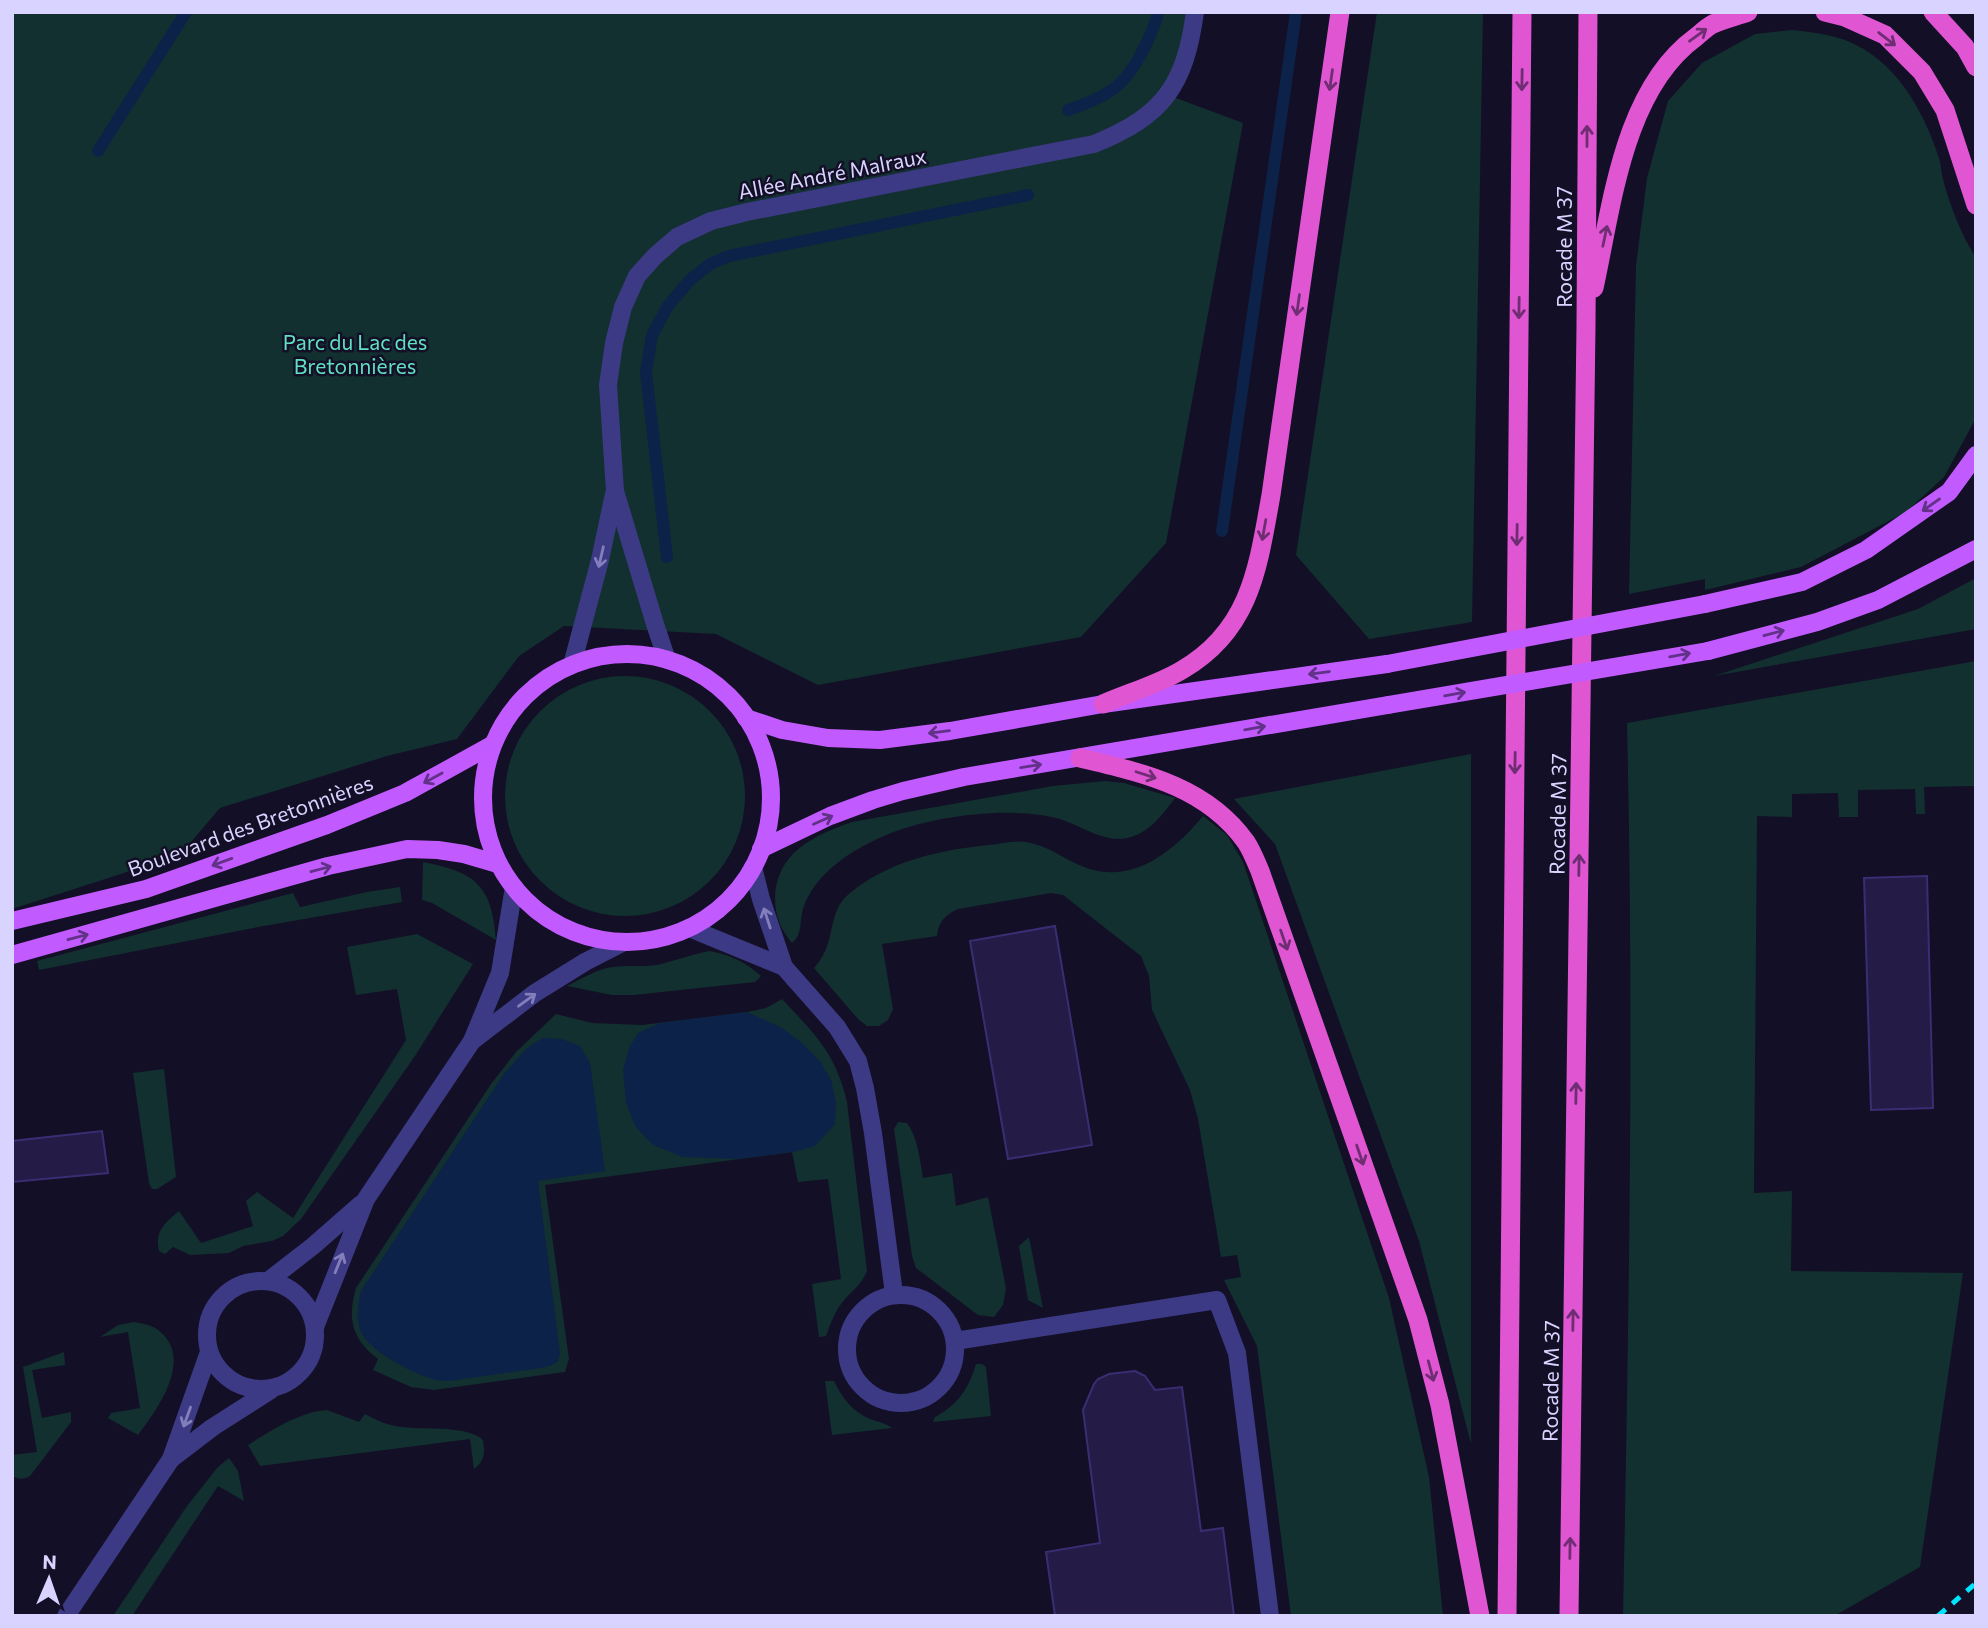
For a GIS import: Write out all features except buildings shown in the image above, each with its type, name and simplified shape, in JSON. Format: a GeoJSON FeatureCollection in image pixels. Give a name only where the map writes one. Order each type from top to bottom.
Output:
{"type":"FeatureCollection","features":[{"type":"Feature","properties":{"kind":"highway"},"geometry":{"type":"LineString","coordinates":[[1103,704],[1181,671],[1210,651],[1230,629],[1248,598],[1259,560],[1271,495],[1340,12]]}},
{"type":"Feature","properties":{"kind":"highway","name":"Rocade M 37"},"geometry":{"type":"LineString","coordinates":[[1507,1616],[1522,12]]}},
{"type":"Feature","properties":{"kind":"highway","name":"Rocade M 37"},"geometry":{"type":"LineString","coordinates":[[1569,1616],[1588,12]]}},
{"type":"Feature","properties":{"kind":"highway"},"geometry":{"type":"LineString","coordinates":[[1586,326],[1616,187],[1632,128],[1652,84],[1681,48],[1713,24],[1748,12]]}},
{"type":"Feature","properties":{"kind":"highway"},"geometry":{"type":"LineString","coordinates":[[1825,12],[1845,17],[1885,36],[1922,72],[1945,110],[1976,205]]}},
{"type":"Feature","properties":{"kind":"highway"},"geometry":{"type":"LineString","coordinates":[[1933,12],[1965,47],[1976,67]]}},
{"type":"Feature","properties":{"kind":"highway"},"geometry":{"type":"LineString","coordinates":[[1080,758],[1148,774],[1192,794],[1230,823],[1248,844],[1418,1320],[1440,1405],[1480,1616]]}},
{"type":"Feature","properties":{"kind":"main road"},"geometry":{"type":"LineString","coordinates":[[746,718],[782,730],[828,738],[880,740],[950,731],[1103,704],[1387,664],[1705,604],[1802,582],[1866,550],[1949,492],[1976,455]]}},
{"type":"Feature","properties":{"kind":"main road"},"geometry":{"type":"LineString","coordinates":[[761,849],[830,816],[903,791],[964,777],[1708,651],[1816,622],[1878,600],[1976,549]]}},
{"type":"Feature","properties":{"kind":"main road"},"geometry":{"type":"LineString","coordinates":[[620,654],[667,660],[712,682],[736,704],[746,718],[762,748],[770,781],[768,827],[761,849],[745,880],[726,902],[689,928],[658,939],[624,942],[604,940],[563,927],[545,917],[514,887],[498,863],[485,825],[483,805],[483,785],[492,745],[511,711],[524,697],[555,673],[572,664],[595,657],[620,654]]}},
{"type":"Feature","properties":{"kind":"main road","name":"Boulevard des Bretonnières"},"geometry":{"type":"LineString","coordinates":[[12,921],[146,889],[327,825],[405,793],[492,745]]}},
{"type":"Feature","properties":{"kind":"main road"},"geometry":{"type":"LineString","coordinates":[[12,955],[328,866],[407,849],[464,854],[498,863]]}},
{"type":"Feature","properties":{"kind":"street","name":"Allée André Malraux"},"geometry":{"type":"LineString","coordinates":[[667,660],[615,491],[608,385],[623,307],[637,276],[677,237],[711,221],[1094,144],[1121,133],[1146,117],[1167,95],[1182,71],[1195,12]]}},
{"type":"Feature","properties":{"kind":"street","name":"Allée André Malraux"},"geometry":{"type":"LineString","coordinates":[[572,664],[615,491]]}},
{"type":"Feature","properties":{"kind":"street"},"geometry":{"type":"LineString","coordinates":[[753,867],[784,967],[837,1027],[858,1061],[866,1088],[873,1133],[894,1294]]}},
{"type":"Feature","properties":{"kind":"street"},"geometry":{"type":"LineString","coordinates":[[171,1459],[213,1427],[287,1383],[298,1375],[307,1363],[314,1346],[315,1327],[366,1199],[472,1041],[500,973],[514,887]]}},
{"type":"Feature","properties":{"kind":"street"},"geometry":{"type":"LineString","coordinates":[[689,928],[784,967]]}},
{"type":"Feature","properties":{"kind":"street"},"geometry":{"type":"LineString","coordinates":[[472,1041],[535,993],[624,942]]}},
{"type":"Feature","properties":{"kind":"street"},"geometry":{"type":"LineString","coordinates":[[268,1281],[366,1199]]}},
{"type":"Feature","properties":{"kind":"street"},"geometry":{"type":"LineString","coordinates":[[273,1389],[241,1386],[227,1378],[216,1367],[206,1341],[209,1319],[220,1299],[241,1285],[268,1281],[298,1296],[309,1311],[315,1327]]}},
{"type":"Feature","properties":{"kind":"street"},"geometry":{"type":"LineString","coordinates":[[894,1294],[911,1295],[927,1301],[940,1311],[950,1325],[955,1341],[955,1358],[949,1374],[939,1388],[909,1403],[891,1402],[875,1397],[852,1373],[846,1356],[847,1339],[853,1323],[863,1310],[878,1299],[894,1294]]}},
{"type":"Feature","properties":{"kind":"street"},"geometry":{"type":"LineString","coordinates":[[955,1341],[1217,1300],[1237,1353],[1270,1616]]}},
{"type":"Feature","properties":{"kind":"street"},"geometry":{"type":"LineString","coordinates":[[66,1616],[171,1459],[209,1352]]}},
{"type":"Feature","properties":{"kind":"green space","name":"Parc du Lac des Bretonnières"},"geometry":{"type":"Polygon","coordinates":[[[12,12],[1195,12],[1168,95],[1243,123],[1166,543],[1081,637],[818,685],[716,634],[564,626],[519,656],[457,739],[387,756],[220,808],[180,855],[12,909],[12,12]]]}},
{"type":"Feature","properties":{"kind":"green space"},"geometry":{"type":"Polygon","coordinates":[[[1377,12],[1483,12],[1472,622],[1369,639],[1296,555],[1377,12]]]}},
{"type":"Feature","properties":{"kind":"green space"},"geometry":{"type":"Polygon","coordinates":[[[1792,30],[1845,40],[1879,60],[1905,88],[1925,122],[1939,158],[1953,210],[1976,258],[1976,418],[1944,477],[1906,512],[1801,567],[1705,590],[1705,579],[1629,594],[1636,266],[1647,178],[1668,101],[1702,63],[1755,34],[1792,30]]]}},
{"type":"Feature","properties":{"kind":"green space"},"geometry":{"type":"Polygon","coordinates":[[[1976,578],[1976,629],[1714,676],[1918,609],[1976,578]]]}},
{"type":"Feature","properties":{"kind":"green space"},"geometry":{"type":"Polygon","coordinates":[[[1976,661],[1976,786],[1924,787],[1925,814],[1916,814],[1915,789],[1858,790],[1858,817],[1839,817],[1838,793],[1792,794],[1792,817],[1757,816],[1754,1193],[1792,1191],[1791,1271],[1963,1273],[1920,1567],[1834,1616],[1623,1616],[1630,1058],[1627,723],[1976,661]]]}},
{"type":"Feature","properties":{"kind":"green space"},"geometry":{"type":"Polygon","coordinates":[[[625,676],[671,686],[710,711],[735,750],[745,796],[735,842],[710,881],[671,906],[625,916],[579,906],[540,881],[515,842],[505,796],[515,750],[540,711],[579,686],[625,676]]]}},
{"type":"Feature","properties":{"kind":"green space"},"geometry":{"type":"Polygon","coordinates":[[[1471,754],[1471,1444],[1419,1241],[1275,844],[1234,799],[1471,754]]]}},
{"type":"Feature","properties":{"kind":"green space"},"geometry":{"type":"Polygon","coordinates":[[[1105,781],[1124,783],[1175,798],[1149,828],[1127,838],[1109,838],[1056,818],[1015,813],[946,818],[903,829],[859,848],[825,874],[808,896],[799,932],[792,943],[779,922],[775,898],[782,869],[800,848],[824,833],[852,822],[1053,786],[1105,781]]]}},
{"type":"Feature","properties":{"kind":"green space"},"geometry":{"type":"Polygon","coordinates":[[[1203,816],[1227,835],[1243,862],[1389,1298],[1429,1477],[1443,1616],[1291,1616],[1257,1346],[1224,1280],[1241,1277],[1237,1255],[1221,1257],[1198,1119],[1190,1090],[1152,1010],[1149,976],[1141,956],[1063,895],[1051,893],[958,909],[943,920],[937,936],[882,944],[893,1009],[888,1020],[879,1026],[867,1026],[858,1019],[814,968],[825,952],[837,911],[844,899],[865,882],[898,865],[952,850],[1021,842],[1043,847],[1084,867],[1102,872],[1119,872],[1151,862],[1165,853],[1203,816]]]}},
{"type":"Feature","properties":{"kind":"green space"},"geometry":{"type":"Polygon","coordinates":[[[423,862],[456,871],[478,884],[490,906],[496,940],[432,903],[422,900],[423,862]]]}},
{"type":"Feature","properties":{"kind":"green space"},"geometry":{"type":"Polygon","coordinates":[[[400,887],[402,902],[39,970],[37,961],[293,893],[300,907],[400,887]]]}},
{"type":"Feature","properties":{"kind":"green space"},"geometry":{"type":"Polygon","coordinates":[[[417,934],[473,964],[415,1056],[301,1219],[283,1236],[272,1241],[243,1246],[229,1253],[190,1255],[173,1247],[165,1254],[159,1251],[160,1232],[179,1211],[201,1243],[253,1226],[246,1201],[257,1192],[293,1218],[406,1040],[397,989],[356,995],[347,947],[417,934]]]}},
{"type":"Feature","properties":{"kind":"green space"},"geometry":{"type":"Polygon","coordinates":[[[710,951],[737,960],[761,976],[755,982],[634,995],[612,995],[567,986],[607,968],[657,965],[710,951]]]}},
{"type":"Feature","properties":{"kind":"green space"},"geometry":{"type":"Polygon","coordinates":[[[782,999],[823,1046],[837,1071],[847,1102],[867,1271],[839,1307],[826,1336],[819,1337],[812,1284],[841,1279],[828,1179],[798,1182],[792,1152],[545,1185],[569,1359],[565,1372],[434,1390],[411,1387],[373,1370],[378,1359],[362,1344],[352,1319],[356,1288],[491,1084],[516,1052],[556,1014],[592,1023],[642,1025],[747,1012],[766,1008],[782,999]]]}},
{"type":"Feature","properties":{"kind":"green space"},"geometry":{"type":"Polygon","coordinates":[[[164,1069],[176,1177],[157,1189],[152,1189],[133,1073],[164,1069]]]}},
{"type":"Feature","properties":{"kind":"green space"},"geometry":{"type":"Polygon","coordinates":[[[898,1122],[907,1123],[914,1135],[923,1178],[952,1173],[956,1206],[988,1197],[1006,1288],[1003,1305],[994,1317],[978,1315],[916,1268],[894,1129],[898,1122]]]}},
{"type":"Feature","properties":{"kind":"green space"},"geometry":{"type":"Polygon","coordinates":[[[1029,1237],[1043,1308],[1028,1300],[1019,1246],[1029,1237]]]}},
{"type":"Feature","properties":{"kind":"green space"},"geometry":{"type":"Polygon","coordinates":[[[134,1322],[155,1328],[167,1339],[173,1352],[170,1382],[155,1411],[138,1435],[108,1418],[111,1413],[140,1408],[128,1332],[100,1337],[118,1325],[134,1322]]]}},
{"type":"Feature","properties":{"kind":"green space"},"geometry":{"type":"Polygon","coordinates":[[[64,1352],[65,1365],[32,1370],[42,1418],[71,1412],[71,1422],[30,1476],[23,1479],[14,1477],[12,1455],[37,1452],[23,1367],[64,1352]]]}},
{"type":"Feature","properties":{"kind":"green space"},"geometry":{"type":"Polygon","coordinates":[[[976,1364],[986,1367],[991,1416],[933,1422],[935,1417],[961,1395],[976,1364]]]}},
{"type":"Feature","properties":{"kind":"green space"},"geometry":{"type":"Polygon","coordinates":[[[825,1381],[834,1381],[844,1399],[858,1412],[892,1428],[832,1435],[825,1381]]]}},
{"type":"Feature","properties":{"kind":"green space"},"geometry":{"type":"Polygon","coordinates":[[[327,1410],[359,1422],[365,1414],[384,1423],[402,1427],[465,1431],[483,1440],[483,1456],[474,1469],[470,1439],[260,1466],[248,1445],[296,1418],[327,1410]]]}},
{"type":"Feature","properties":{"kind":"green space"},"geometry":{"type":"Polygon","coordinates":[[[229,1458],[238,1471],[244,1501],[218,1486],[132,1616],[113,1616],[187,1506],[218,1467],[229,1458]]]}},
{"type":"Feature","properties":{"kind":"water"},"geometry":{"type":"Polygon","coordinates":[[[747,1012],[782,1028],[820,1061],[831,1080],[836,1102],[835,1124],[815,1146],[793,1152],[738,1159],[683,1157],[653,1145],[635,1126],[626,1102],[623,1071],[629,1048],[638,1033],[660,1023],[747,1012]]]}},
{"type":"Feature","properties":{"kind":"water"},"geometry":{"type":"Polygon","coordinates":[[[542,1038],[562,1039],[580,1046],[590,1063],[605,1171],[538,1181],[560,1353],[558,1362],[547,1367],[450,1381],[424,1376],[403,1367],[364,1338],[358,1320],[361,1291],[503,1075],[526,1049],[542,1038]]]}},
{"type":"Feature","properties":{"kind":"waterway"},"geometry":{"type":"LineString","coordinates":[[98,151],[186,12]]}},
{"type":"Feature","properties":{"kind":"waterway"},"geometry":{"type":"LineString","coordinates":[[1068,110],[1106,94],[1124,79],[1139,58],[1158,12]]}},
{"type":"Feature","properties":{"kind":"waterway"},"geometry":{"type":"LineString","coordinates":[[1222,531],[1296,12]]}},
{"type":"Feature","properties":{"kind":"waterway"},"geometry":{"type":"LineString","coordinates":[[667,557],[646,373],[652,335],[668,306],[690,280],[710,264],[729,256],[1028,195]]}},
{"type":"Feature","properties":{"kind":"railway"},"geometry":{"type":"LineString","coordinates":[[1938,1616],[1976,1583]]}}]}
